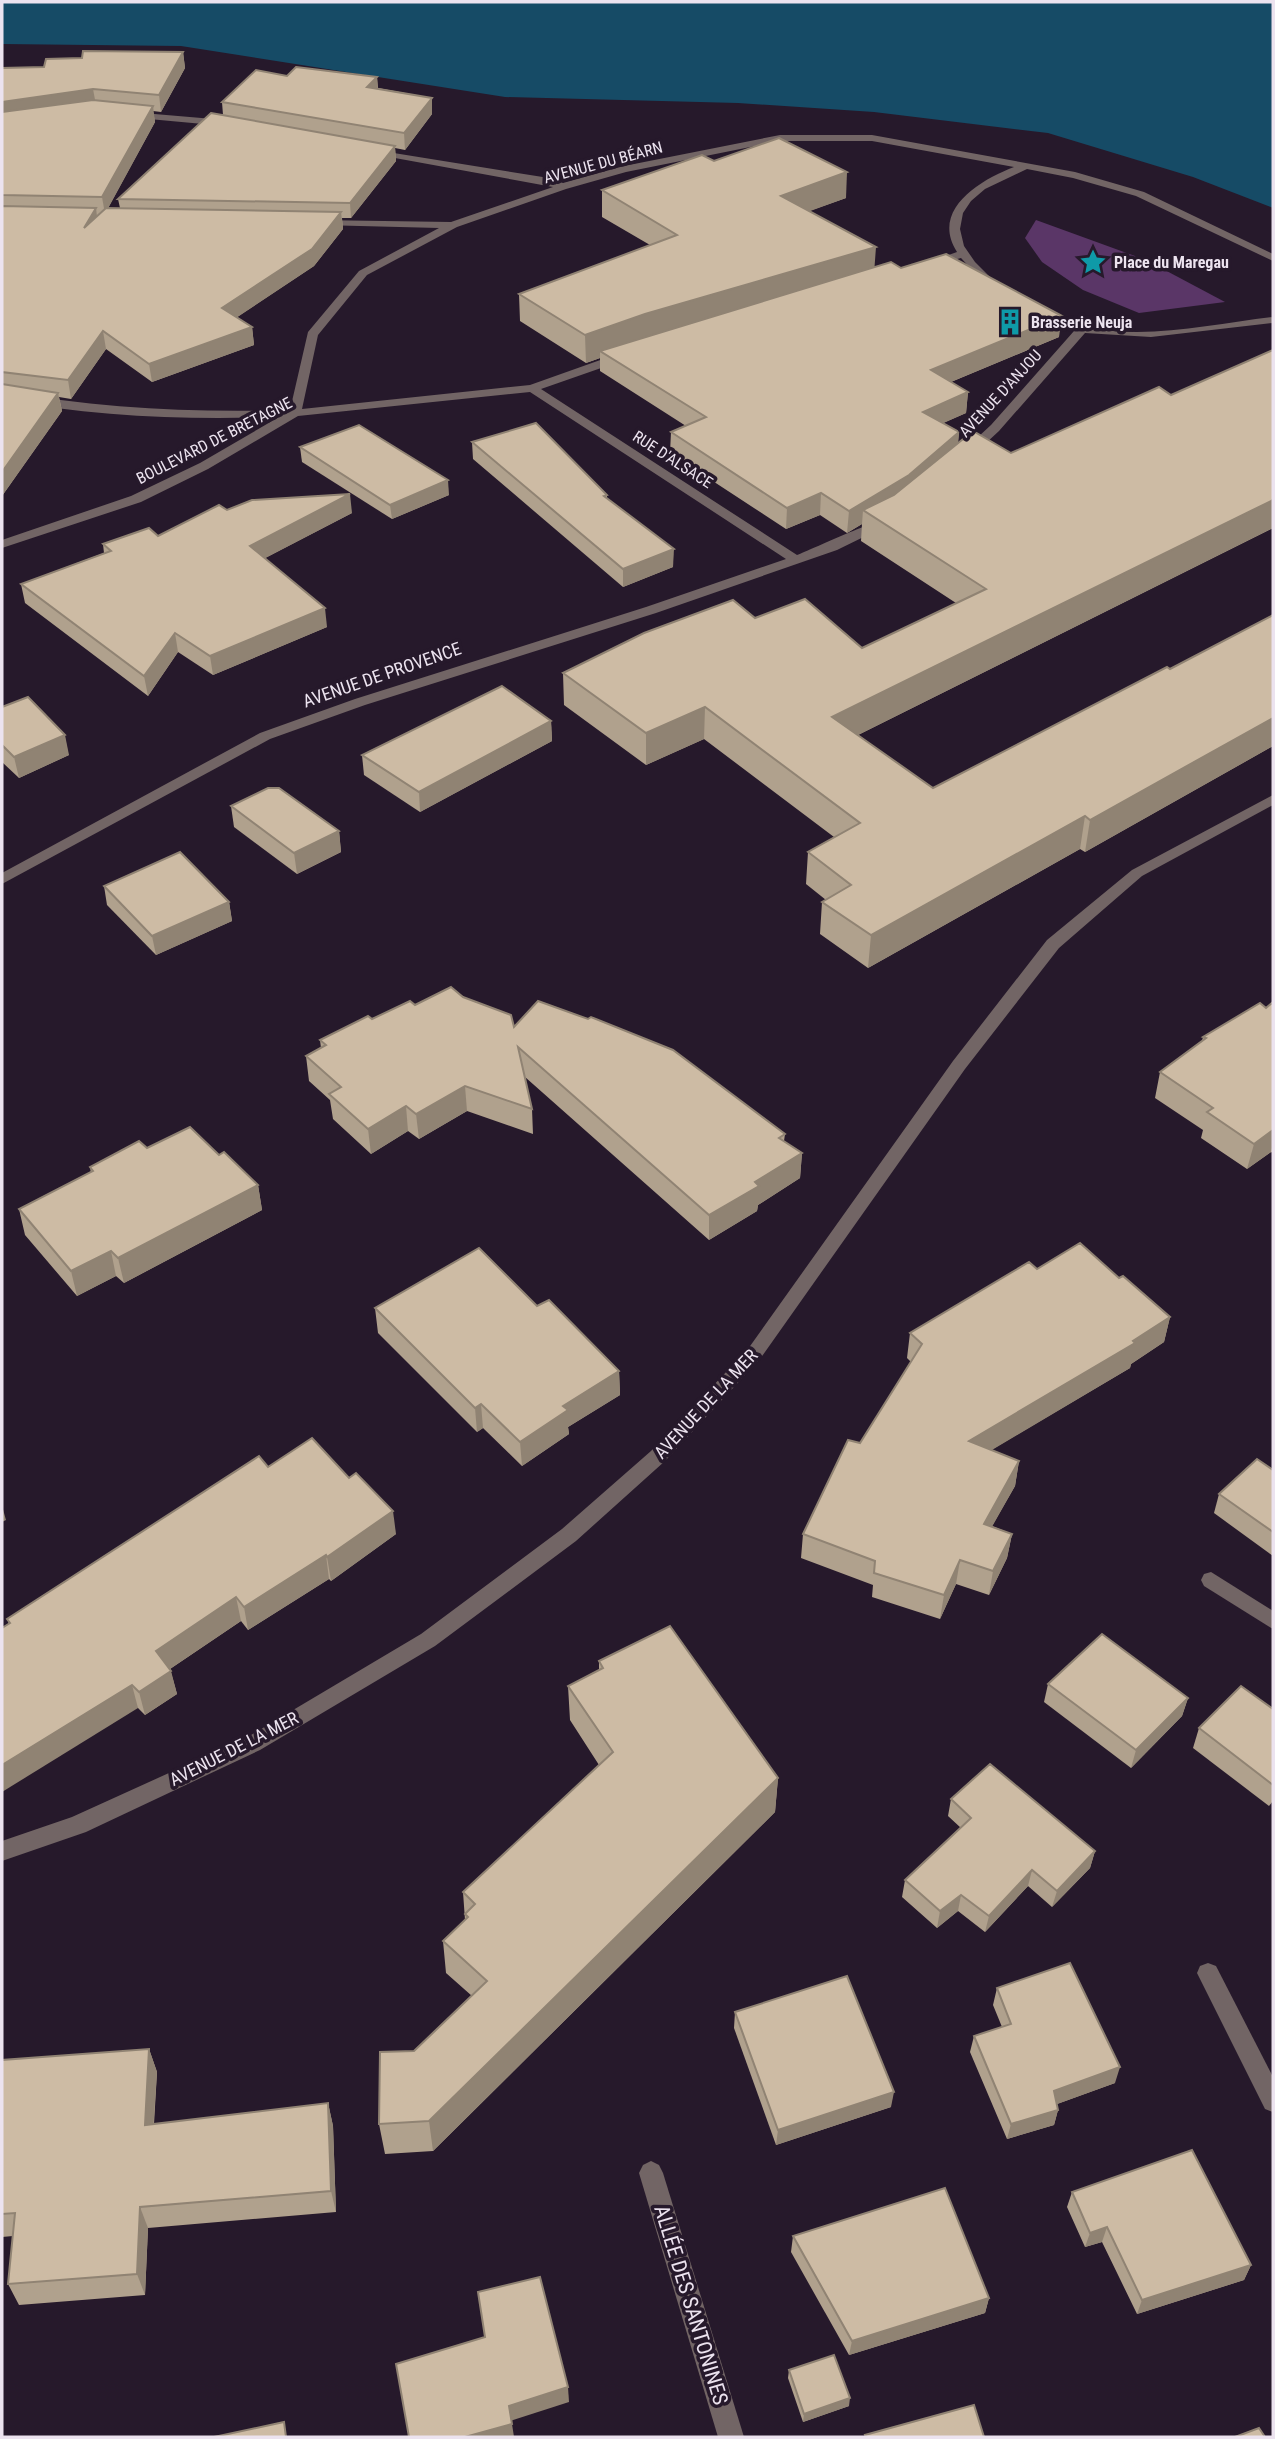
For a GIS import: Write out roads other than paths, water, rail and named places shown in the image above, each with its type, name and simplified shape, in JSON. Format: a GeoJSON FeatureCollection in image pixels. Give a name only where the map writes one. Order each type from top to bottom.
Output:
{"type":"FeatureCollection","features":[{"type":"Feature","properties":{"kind":"street"},"geometry":{"type":"LineString","coordinates":[[123,114],[244,126]]}},
{"type":"Feature","properties":{"kind":"street","name":"AVENUE DU BÉARN"},"geometry":{"type":"LineString","coordinates":[[295,413],[312,334],[363,273],[453,225],[562,187],[624,169],[780,138],[872,138],[962,152],[1024,167],[1075,175],[1140,194],[1273,258]]}},
{"type":"Feature","properties":{"kind":"street"},"geometry":{"type":"LineString","coordinates":[[364,149],[549,181],[562,187]]}},
{"type":"Feature","properties":{"kind":"street"},"geometry":{"type":"LineString","coordinates":[[1000,290],[974,270],[962,254],[952,231],[955,217],[968,199],[985,184],[1024,167]]}},
{"type":"Feature","properties":{"kind":"street"},"geometry":{"type":"LineString","coordinates":[[308,222],[453,225]]}},
{"type":"Feature","properties":{"kind":"street"},"geometry":{"type":"LineString","coordinates":[[922,266],[962,254]]}},
{"type":"Feature","properties":{"kind":"street"},"geometry":{"type":"LineString","coordinates":[[1027,304],[1082,329],[1141,333],[1273,320]]}},
{"type":"Feature","properties":{"kind":"street","name":"AVENUE D'ANJOU"},"geometry":{"type":"LineString","coordinates":[[956,464],[995,428],[1082,329]]}},
{"type":"Feature","properties":{"kind":"street","name":"BOULEVARD DE BRETAGNE"},"geometry":{"type":"LineString","coordinates":[[2,544],[136,499],[204,466],[295,413],[531,388],[637,351]]}},
{"type":"Feature","properties":{"kind":"street","name":"RUE D'ALSACE"},"geometry":{"type":"LineString","coordinates":[[531,388],[795,559]]}},
{"type":"Feature","properties":{"kind":"street"},"geometry":{"type":"LineString","coordinates":[[2,395],[63,409],[179,417],[295,413]]}},
{"type":"Feature","properties":{"kind":"street"},"geometry":{"type":"LineString","coordinates":[[795,559],[832,547],[895,513]]}},
{"type":"Feature","properties":{"kind":"street","name":"AVENUE DE PROVENCE"},"geometry":{"type":"LineString","coordinates":[[2,879],[265,736],[386,693],[651,610],[795,559]]}},
{"type":"Feature","properties":{"kind":"street","name":"AVENUE DE LA MER"},"geometry":{"type":"LineString","coordinates":[[2,1851],[78,1825],[253,1744],[428,1640],[569,1535],[658,1456],[754,1354],[959,1065],[1053,944],[1137,873],[1273,799]]}},
{"type":"Feature","properties":{"kind":"street"},"geometry":{"type":"LineString","coordinates":[[1211,1580],[1273,1621]]}},
{"type":"Feature","properties":{"kind":"street"},"geometry":{"type":"LineString","coordinates":[[1208,1973],[1273,2101]]}},
{"type":"Feature","properties":{"kind":"street","name":"ALLÉE DES SANTONINES"},"geometry":{"type":"LineString","coordinates":[[651,2174],[731,2437]]}},
{"type":"Feature","properties":{"kind":"water"},"geometry":{"type":"Polygon","coordinates":[[[2,2],[1273,2],[1273,208],[1193,177],[1048,133],[874,112],[738,103],[505,97],[181,46],[2,44],[2,2]]]}},
{"type":"Feature","properties":{"kind":"place","name":"Place du Maregau"},"geometry":{"type":"Point","coordinates":[1093,262]}},
{"type":"Feature","properties":{"kind":"place","name":"Brasserie Neuja"},"geometry":{"type":"Point","coordinates":[1010,322]}}]}
